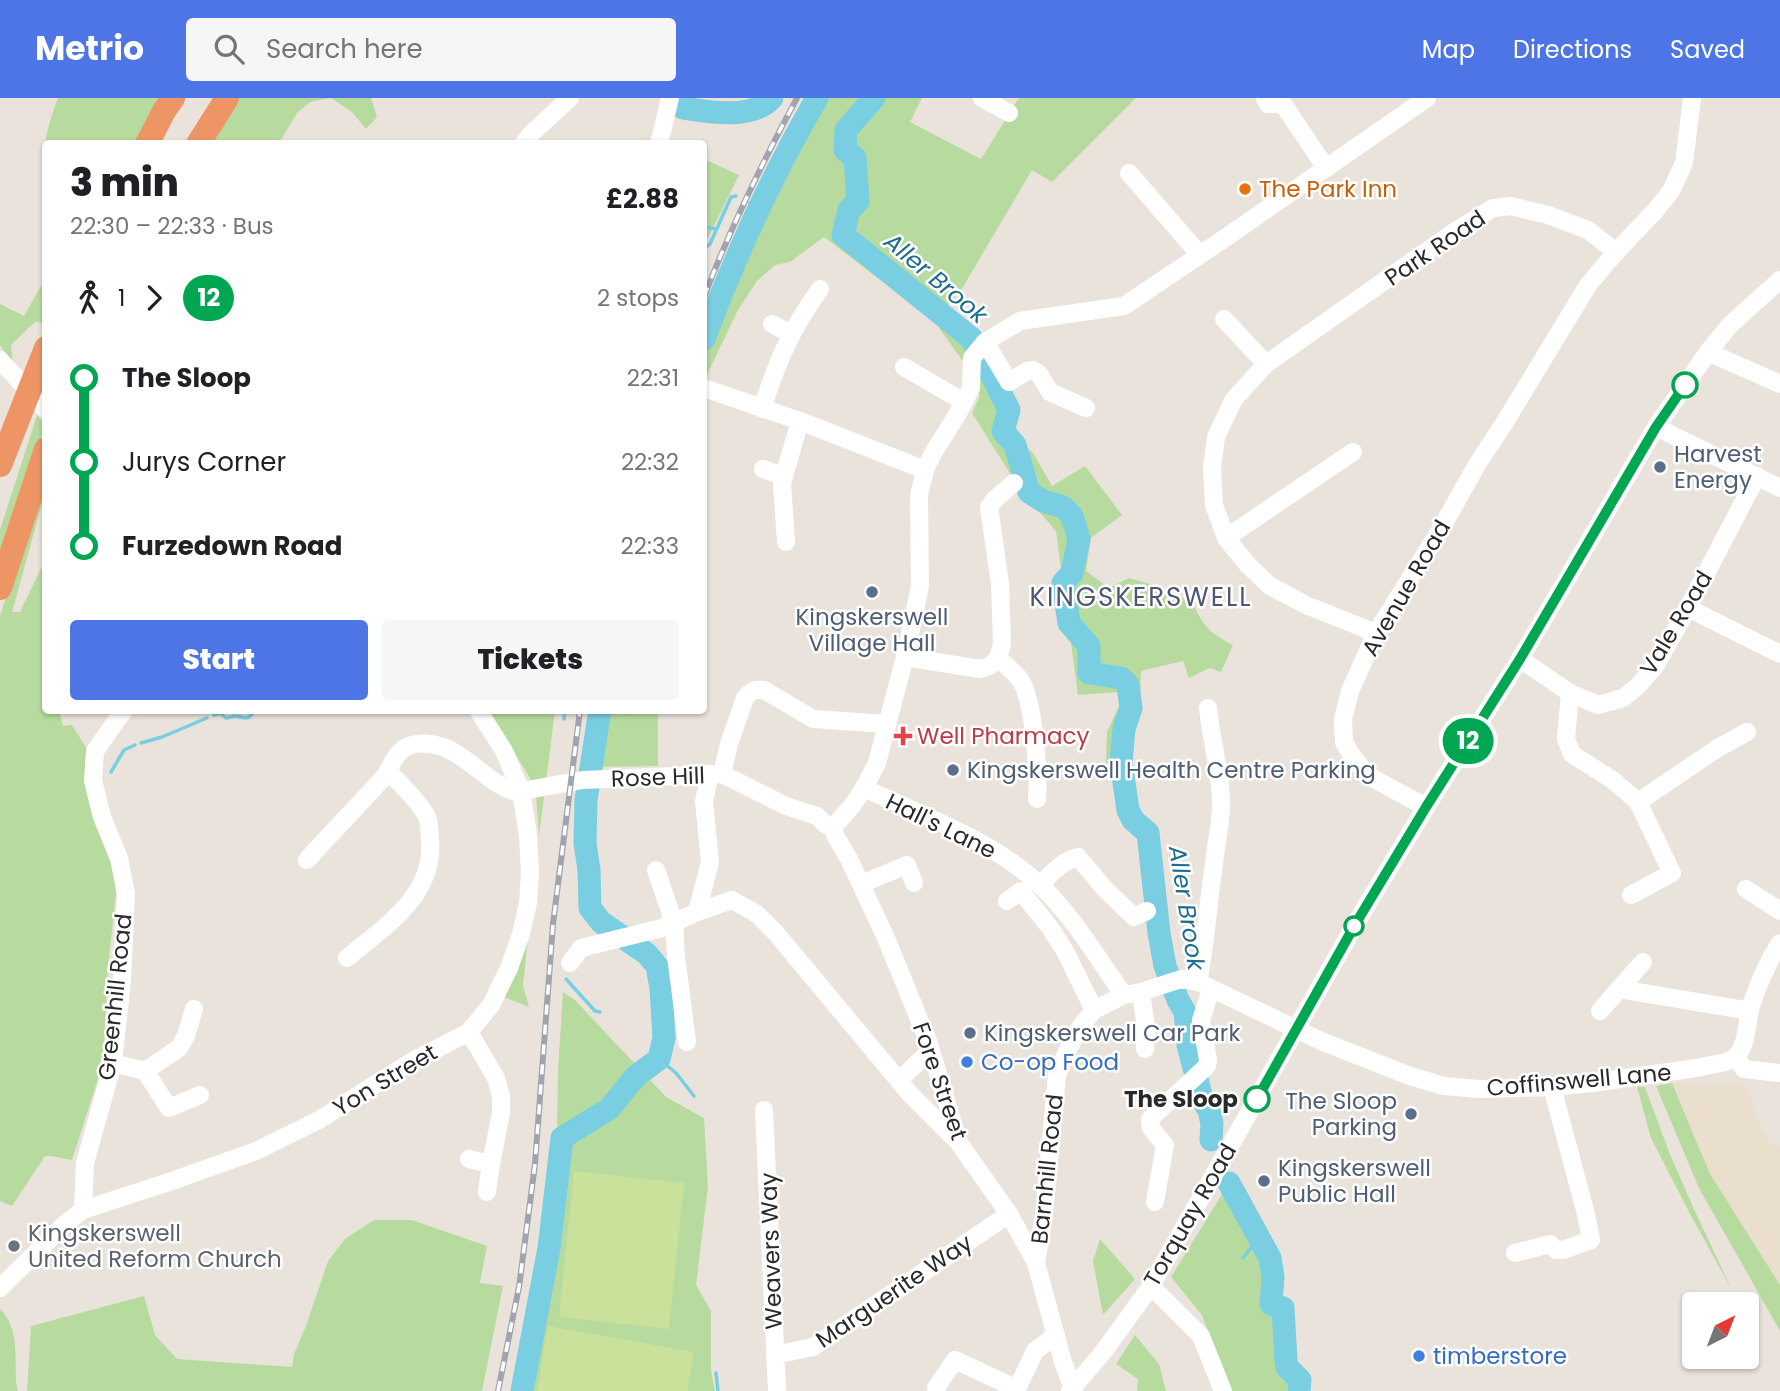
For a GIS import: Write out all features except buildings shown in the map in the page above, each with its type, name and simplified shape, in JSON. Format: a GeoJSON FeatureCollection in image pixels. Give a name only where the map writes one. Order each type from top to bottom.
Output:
{"type":"FeatureCollection","features":[{"type":"Feature","properties":{"kind":"highway"},"geometry":{"type":"LineString","coordinates":[[149,140],[173,98]]}},
{"type":"Feature","properties":{"kind":"highway"},"geometry":{"type":"LineString","coordinates":[[201,140],[227,98]]}},
{"type":"Feature","properties":{"kind":"highway"},"geometry":{"type":"LineString","coordinates":[[0,465],[42,358]]}},
{"type":"Feature","properties":{"kind":"highway"},"geometry":{"type":"LineString","coordinates":[[0,589],[42,461]]}},
{"type":"Feature","properties":{"kind":"street"},"geometry":{"type":"LineString","coordinates":[[526,140],[570,98]]}},
{"type":"Feature","properties":{"kind":"street"},"geometry":{"type":"LineString","coordinates":[[660,140],[670,98]]}},
{"type":"Feature","properties":{"kind":"street"},"geometry":{"type":"LineString","coordinates":[[982,98],[1009,113]]}},
{"type":"Feature","properties":{"kind":"street"},"geometry":{"type":"LineString","coordinates":[[1265,98],[1268,104],[1283,101],[1326,168]]}},
{"type":"Feature","properties":{"kind":"street"},"geometry":{"type":"LineString","coordinates":[[832,828],[852,806],[877,763],[905,657],[920,586],[919,495],[925,470],[971,388],[980,349],[1020,321],[1124,306],[1427,98]]}},
{"type":"Feature","properties":{"kind":"street","name":"Avenue Road"},"geometry":{"type":"LineString","coordinates":[[1426,807],[1374,779],[1350,754],[1344,742],[1343,719],[1350,691],[1376,633],[1588,285],[1671,191],[1684,163],[1692,98]]}},
{"type":"Feature","properties":{"kind":"street"},"geometry":{"type":"LineString","coordinates":[[1129,173],[1200,255]]}},
{"type":"Feature","properties":{"kind":"street","name":"Park Road"},"geometry":{"type":"LineString","coordinates":[[1376,633],[1270,586],[1226,538],[1214,505],[1212,469],[1216,437],[1234,399],[1266,364],[1454,232],[1493,208],[1511,206],[1548,215],[1587,230],[1616,252]]}},
{"type":"Feature","properties":{"kind":"street","name":"Torquay Road"},"geometry":{"type":"LineString","coordinates":[[1072,1391],[1151,1286],[1356,923],[1520,659],[1656,427],[1708,352],[1730,326],[1780,280]]}},
{"type":"Feature","properties":{"kind":"street"},"geometry":{"type":"LineString","coordinates":[[762,409],[775,369],[791,334],[820,289]]}},
{"type":"Feature","properties":{"kind":"street"},"geometry":{"type":"LineString","coordinates":[[1224,319],[1266,364]]}},
{"type":"Feature","properties":{"kind":"street"},"geometry":{"type":"LineString","coordinates":[[772,324],[791,334]]}},
{"type":"Feature","properties":{"kind":"street"},"geometry":{"type":"LineString","coordinates":[[980,349],[1009,382],[1033,370],[1039,374],[1049,392],[1086,408]]}},
{"type":"Feature","properties":{"kind":"street"},"geometry":{"type":"LineString","coordinates":[[1708,352],[1780,384]]}},
{"type":"Feature","properties":{"kind":"street"},"geometry":{"type":"LineString","coordinates":[[6,366],[42,406]]}},
{"type":"Feature","properties":{"kind":"street"},"geometry":{"type":"LineString","coordinates":[[904,367],[964,402]]}},
{"type":"Feature","properties":{"kind":"street"},"geometry":{"type":"LineString","coordinates":[[707,389],[800,421],[925,470]]}},
{"type":"Feature","properties":{"kind":"street"},"geometry":{"type":"LineString","coordinates":[[786,542],[782,483],[800,421]]}},
{"type":"Feature","properties":{"kind":"street"},"geometry":{"type":"LineString","coordinates":[[1656,427],[1780,488]]}},
{"type":"Feature","properties":{"kind":"street"},"geometry":{"type":"LineString","coordinates":[[1226,538],[1353,452]]}},
{"type":"Feature","properties":{"kind":"street"},"geometry":{"type":"LineString","coordinates":[[763,469],[784,475]]}},
{"type":"Feature","properties":{"kind":"street","name":"Vale Road"},"geometry":{"type":"LineString","coordinates":[[1520,659],[1570,693],[1598,705],[1623,698],[1638,686],[1655,666],[1757,477]]}},
{"type":"Feature","properties":{"kind":"street"},"geometry":{"type":"LineString","coordinates":[[905,657],[980,669],[990,666],[998,658],[1002,644],[1000,584],[989,507],[1014,483]]}},
{"type":"Feature","properties":{"kind":"street"},"geometry":{"type":"LineString","coordinates":[[1688,608],[1780,654]]}},
{"type":"Feature","properties":{"kind":"street"},"geometry":{"type":"LineString","coordinates":[[998,658],[1021,680],[1030,708],[1038,782],[1037,800]]}},
{"type":"Feature","properties":{"kind":"street"},"geometry":{"type":"LineString","coordinates":[[697,912],[710,862],[704,802],[749,692],[764,690],[813,719],[887,724]]}},
{"type":"Feature","properties":{"kind":"street"},"geometry":{"type":"LineString","coordinates":[[1570,693],[1566,739],[1572,754],[1614,781],[1638,802],[1672,873],[1631,895]]}},
{"type":"Feature","properties":{"kind":"street"},"geometry":{"type":"LineString","coordinates":[[1155,1202],[1165,1145],[1151,1128],[1150,1119],[1191,1083],[1207,1066],[1208,1060],[1201,1020],[1189,983],[1202,960],[1221,821],[1219,777],[1208,708]]}},
{"type":"Feature","properties":{"kind":"street","name":"Greenhill Road"},"geometry":{"type":"LineString","coordinates":[[83,1210],[85,1163],[113,1063],[122,980],[126,894],[119,859],[102,817],[93,780],[94,751],[121,714]]}},
{"type":"Feature","properties":{"kind":"street","name":"Yon Street"},"geometry":{"type":"LineString","coordinates":[[0,1288],[65,1224],[83,1210],[256,1151],[319,1120],[409,1063],[469,1032],[491,1005],[509,968],[522,934],[530,873],[525,790],[481,714]]}},
{"type":"Feature","properties":{"kind":"street"},"geometry":{"type":"LineString","coordinates":[[1638,802],[1746,732]]}},
{"type":"Feature","properties":{"kind":"street"},"geometry":{"type":"LineString","coordinates":[[307,860],[388,771],[401,750],[414,744],[443,747],[461,756],[508,790],[525,790]]}},
{"type":"Feature","properties":{"kind":"street"},"geometry":{"type":"LineString","coordinates":[[347,958],[401,912],[426,878],[431,846],[428,817],[388,771]]}},
{"type":"Feature","properties":{"kind":"street","name":"Rose Hill"},"geometry":{"type":"LineString","coordinates":[[525,790],[583,780],[716,774],[786,806],[817,816],[832,828]]}},
{"type":"Feature","properties":{"kind":"street","name":"Hall's Lane"},"geometry":{"type":"LineString","coordinates":[[864,788],[961,832],[1013,863],[1052,897],[1133,993]]}},
{"type":"Feature","properties":{"kind":"street","name":"Fore Street"},"geometry":{"type":"LineString","coordinates":[[832,828],[886,938],[930,1051],[959,1143],[1009,1214],[1036,1263],[1072,1391]]}},
{"type":"Feature","properties":{"kind":"street"},"geometry":{"type":"LineString","coordinates":[[1040,885],[1059,867],[1078,857],[1104,888],[1134,917],[1147,911]]}},
{"type":"Feature","properties":{"kind":"street"},"geometry":{"type":"LineString","coordinates":[[861,884],[907,865],[914,883]]}},
{"type":"Feature","properties":{"kind":"street"},"geometry":{"type":"LineString","coordinates":[[656,870],[674,923],[687,1042]]}},
{"type":"Feature","properties":{"kind":"street"},"geometry":{"type":"LineString","coordinates":[[1746,889],[1780,911]]}},
{"type":"Feature","properties":{"kind":"street"},"geometry":{"type":"LineString","coordinates":[[1007,901],[1021,891],[1065,951],[1094,1010]]}},
{"type":"Feature","properties":{"kind":"street"},"geometry":{"type":"LineString","coordinates":[[570,963],[581,948],[674,923],[732,900],[757,914],[787,946],[910,1094],[959,1143]]}},
{"type":"Feature","properties":{"kind":"street"},"geometry":{"type":"LineString","coordinates":[[1780,943],[1755,996],[1747,1037],[1736,1058],[1744,1069],[1780,1073]]}},
{"type":"Feature","properties":{"kind":"street"},"geometry":{"type":"LineString","coordinates":[[1600,1011],[1643,962]]}},
{"type":"Feature","properties":{"kind":"street"},"geometry":{"type":"LineString","coordinates":[[1189,983],[1297,1029]]}},
{"type":"Feature","properties":{"kind":"street","name":"Barnhill Road"},"geometry":{"type":"LineString","coordinates":[[1036,1263],[1044,1215],[1057,1075],[1069,1046],[1094,1010],[1133,993],[1189,983]]}},
{"type":"Feature","properties":{"kind":"street"},"geometry":{"type":"LineString","coordinates":[[1619,989],[1750,1011]]}},
{"type":"Feature","properties":{"kind":"street"},"geometry":{"type":"LineString","coordinates":[[1133,993],[1146,1028],[1145,1049]]}},
{"type":"Feature","properties":{"kind":"street"},"geometry":{"type":"LineString","coordinates":[[145,1071],[179,1048],[186,1036],[194,1009]]}},
{"type":"Feature","properties":{"kind":"street","name":"Coffinswell Lane"},"geometry":{"type":"LineString","coordinates":[[1297,1029],[1410,1076],[1444,1086],[1478,1089],[1552,1087],[1658,1075],[1736,1058]]}},
{"type":"Feature","properties":{"kind":"street"},"geometry":{"type":"LineString","coordinates":[[469,1032],[496,1078],[501,1097],[501,1113],[487,1192]]}},
{"type":"Feature","properties":{"kind":"street"},"geometry":{"type":"LineString","coordinates":[[899,1080],[930,1051]]}},
{"type":"Feature","properties":{"kind":"street"},"geometry":{"type":"LineString","coordinates":[[113,1063],[145,1071],[169,1108],[200,1095]]}},
{"type":"Feature","properties":{"kind":"street"},"geometry":{"type":"LineString","coordinates":[[1515,1253],[1550,1244],[1556,1250],[1563,1250],[1591,1240],[1552,1087]]}},
{"type":"Feature","properties":{"kind":"street","name":"Weavers Way"},"geometry":{"type":"LineString","coordinates":[[764,1110],[777,1391]]}},
{"type":"Feature","properties":{"kind":"street"},"geometry":{"type":"LineString","coordinates":[[469,1160],[491,1164]]}},
{"type":"Feature","properties":{"kind":"street","name":"Marguerite Way"},"geometry":{"type":"LineString","coordinates":[[775,1355],[813,1347],[1009,1214]]}},
{"type":"Feature","properties":{"kind":"street"},"geometry":{"type":"LineString","coordinates":[[1151,1286],[1200,1336],[1223,1391]]}},
{"type":"Feature","properties":{"kind":"street"},"geometry":{"type":"LineString","coordinates":[[936,1388],[956,1360],[1016,1390],[1035,1351],[1056,1335]]}},
{"type":"Feature","properties":{"kind":"shaded area"},"geometry":{"type":"Polygon","coordinates":[[[1672,1083],[1745,1083],[1763,1132],[1771,1144],[1780,1146],[1780,1285],[1710,1174],[1672,1083]]]}},
{"type":"Feature","properties":{"kind":"green space"},"geometry":{"type":"Polygon","coordinates":[[[58,98],[186,98],[158,140],[46,140],[58,98]]]}},
{"type":"Feature","properties":{"kind":"green space"},"geometry":{"type":"Polygon","coordinates":[[[235,98],[331,98],[310,102],[297,113],[281,140],[209,140],[235,98]]]}},
{"type":"Feature","properties":{"kind":"green space"},"geometry":{"type":"Polygon","coordinates":[[[331,98],[371,98],[377,117],[366,129],[352,112],[331,98]]]}},
{"type":"Feature","properties":{"kind":"green space"},"geometry":{"type":"Polygon","coordinates":[[[810,98],[922,98],[910,122],[981,159],[1019,98],[1136,98],[1052,182],[1032,170],[963,287],[948,305],[980,338],[965,364],[934,321],[824,237],[790,262],[775,265],[757,281],[738,310],[707,375],[707,323],[752,216],[810,98]]]}},
{"type":"Feature","properties":{"kind":"green space"},"geometry":{"type":"Polygon","coordinates":[[[707,160],[739,175],[707,240],[707,160]]]}},
{"type":"Feature","properties":{"kind":"green space"},"geometry":{"type":"Polygon","coordinates":[[[42,284],[42,323],[35,322],[11,345],[13,363],[0,345],[0,304],[24,316],[42,284]]]}},
{"type":"Feature","properties":{"kind":"green space"},"geometry":{"type":"Polygon","coordinates":[[[987,354],[1019,412],[1008,431],[1033,453],[1052,486],[1085,466],[1122,515],[1091,538],[1086,571],[1109,588],[1129,578],[1159,587],[1162,594],[1191,600],[1207,627],[1233,645],[1221,672],[1210,668],[1189,678],[1183,661],[1141,671],[1140,703],[1126,745],[1133,820],[1106,764],[1107,732],[1119,706],[1119,692],[1078,695],[1056,531],[1021,491],[972,413],[980,396],[975,384],[975,374],[987,354]]]}},
{"type":"Feature","properties":{"kind":"green space"},"geometry":{"type":"Polygon","coordinates":[[[37,415],[42,421],[42,435],[0,569],[0,530],[37,415]]]}},
{"type":"Feature","properties":{"kind":"green space"},"geometry":{"type":"Polygon","coordinates":[[[42,479],[42,504],[12,612],[20,612],[42,566],[42,714],[60,714],[63,726],[72,725],[87,749],[84,782],[92,814],[114,872],[116,893],[108,968],[103,1063],[72,1160],[45,1156],[12,1206],[0,1201],[0,616],[42,479]]]}},
{"type":"Feature","properties":{"kind":"green space"},"geometry":{"type":"Polygon","coordinates":[[[491,714],[555,714],[539,836],[536,795],[530,778],[491,714]]]}},
{"type":"Feature","properties":{"kind":"green space"},"geometry":{"type":"Polygon","coordinates":[[[598,714],[658,714],[658,766],[589,767],[598,714]]]}},
{"type":"Feature","properties":{"kind":"green space"},"geometry":{"type":"Polygon","coordinates":[[[528,938],[523,985],[529,1007],[504,997],[528,938]]]}},
{"type":"Feature","properties":{"kind":"green space"},"geometry":{"type":"Polygon","coordinates":[[[563,992],[575,1000],[666,1097],[704,1118],[708,1187],[696,1285],[711,1311],[711,1370],[715,1391],[522,1391],[543,1294],[557,1135],[563,992]]]}},
{"type":"Feature","properties":{"kind":"green space"},"geometry":{"type":"Polygon","coordinates":[[[1672,1083],[1710,1174],[1780,1285],[1780,1331],[1699,1188],[1656,1086],[1672,1083]]]}},
{"type":"Feature","properties":{"kind":"green space"},"geometry":{"type":"Polygon","coordinates":[[[1637,1087],[1645,1087],[1669,1152],[1732,1290],[1651,1138],[1637,1087]]]}},
{"type":"Feature","properties":{"kind":"green space"},"geometry":{"type":"Polygon","coordinates":[[[574,1171],[684,1183],[669,1329],[559,1317],[574,1171]]]}},
{"type":"Feature","properties":{"kind":"green space"},"geometry":{"type":"Polygon","coordinates":[[[1229,1183],[1270,1258],[1273,1277],[1271,1304],[1283,1308],[1287,1367],[1300,1380],[1299,1391],[1230,1391],[1202,1315],[1171,1277],[1229,1183]]]}},
{"type":"Feature","properties":{"kind":"green space"},"geometry":{"type":"Polygon","coordinates":[[[374,1220],[412,1220],[487,1246],[480,1283],[503,1286],[482,1391],[27,1391],[31,1326],[144,1296],[155,1335],[177,1359],[292,1367],[294,1354],[328,1261],[346,1238],[374,1220]]]}},
{"type":"Feature","properties":{"kind":"green space"},"geometry":{"type":"Polygon","coordinates":[[[1100,1239],[1135,1279],[1103,1315],[1093,1261],[1100,1239]]]}},
{"type":"Feature","properties":{"kind":"green space"},"geometry":{"type":"Polygon","coordinates":[[[0,1309],[13,1334],[18,1391],[0,1391],[0,1309]]]}},
{"type":"Feature","properties":{"kind":"green space"},"geometry":{"type":"Polygon","coordinates":[[[548,1326],[694,1352],[687,1391],[537,1391],[548,1326]]]}},
{"type":"Feature","properties":{"kind":"green space"},"geometry":{"type":"Polygon","coordinates":[[[1135,1335],[1159,1364],[1166,1391],[1137,1391],[1138,1379],[1116,1364],[1135,1335]]]}},
{"type":"Feature","properties":{"kind":"waterway"},"geometry":{"type":"LineString","coordinates":[[683,108],[742,112],[764,105],[772,98]]}},
{"type":"Feature","properties":{"kind":"waterway"},"geometry":{"type":"LineString","coordinates":[[707,331],[755,216],[817,98]]}},
{"type":"Feature","properties":{"kind":"waterway","name":"Aller Brook"},"geometry":{"type":"LineString","coordinates":[[874,98],[846,130],[845,150],[855,158],[858,201],[849,210],[843,235],[971,338],[1009,410],[1003,431],[1015,445],[1029,492],[1043,501],[1063,507],[1072,516],[1079,539],[1072,573],[1063,583],[1069,623],[1089,646],[1089,673],[1121,678],[1128,685],[1131,708],[1124,729],[1121,762],[1128,810],[1133,820],[1148,833],[1165,966],[1185,1012],[1188,1045],[1202,1099],[1209,1110],[1212,1124],[1211,1140]]}},
{"type":"Feature","properties":{"kind":"waterway"},"geometry":{"type":"LineString","coordinates":[[707,246],[731,197],[736,196]]}},
{"type":"Feature","properties":{"kind":"waterway"},"geometry":{"type":"LineString","coordinates":[[750,203],[759,208]]}},
{"type":"Feature","properties":{"kind":"waterway"},"geometry":{"type":"LineString","coordinates":[[707,228],[716,229]]}},
{"type":"Feature","properties":{"kind":"waterway"},"geometry":{"type":"LineString","coordinates":[[221,714],[226,718],[246,718],[252,714]]}},
{"type":"Feature","properties":{"kind":"waterway"},"geometry":{"type":"LineString","coordinates":[[564,719],[565,714]]}},
{"type":"Feature","properties":{"kind":"waterway"},"geometry":{"type":"LineString","coordinates":[[522,1391],[549,1248],[562,1138],[609,1109],[636,1076],[659,1059],[664,1038],[657,966],[647,954],[601,922],[590,908],[585,843],[586,800],[599,714]]}},
{"type":"Feature","properties":{"kind":"waterway"},"geometry":{"type":"LineString","coordinates":[[141,743],[207,718]]}},
{"type":"Feature","properties":{"kind":"waterway"},"geometry":{"type":"LineString","coordinates":[[111,772],[124,750],[135,745]]}},
{"type":"Feature","properties":{"kind":"waterway"},"geometry":{"type":"LineString","coordinates":[[566,979],[595,1011],[600,1012]]}},
{"type":"Feature","properties":{"kind":"waterway"},"geometry":{"type":"LineString","coordinates":[[659,1059],[676,1073],[694,1096]]}},
{"type":"Feature","properties":{"kind":"waterway","name":"Aller Brook"},"geometry":{"type":"LineString","coordinates":[[1229,1183],[1270,1258],[1273,1277],[1271,1304],[1283,1308],[1287,1367],[1300,1380],[1299,1391]]}},
{"type":"Feature","properties":{"kind":"waterway"},"geometry":{"type":"LineString","coordinates":[[1243,1258],[1258,1239]]}},
{"type":"Feature","properties":{"kind":"waterway"},"geometry":{"type":"LineString","coordinates":[[716,1373],[718,1391]]}},
{"type":"Feature","properties":{"kind":"railway"},"geometry":{"type":"LineString","coordinates":[[707,290],[747,196],[797,98]]}},
{"type":"Feature","properties":{"kind":"railway"},"geometry":{"type":"LineString","coordinates":[[498,1391],[519,1287],[535,1164],[553,924],[579,714]]}},
{"type":"Feature","properties":{"kind":"bus line","name":"12"},"geometry":{"type":"LineString","coordinates":[[1257,1099],[1356,923],[1520,659],[1656,427],[1685,385]]}},
{"type":"Feature","properties":{"kind":"place","name":"The Park Inn"},"geometry":{"type":"Point","coordinates":[1245,189]}},
{"type":"Feature","properties":{"kind":"place","name":"Harvest Energy"},"geometry":{"type":"Point","coordinates":[1660,467]}},
{"type":"Feature","properties":{"kind":"place","name":"Kingskerswell Village Hall"},"geometry":{"type":"Point","coordinates":[872,592]}},
{"type":"Feature","properties":{"kind":"place","name":"Well Pharmacy"},"geometry":{"type":"Point","coordinates":[903,736]}},
{"type":"Feature","properties":{"kind":"place","name":"Kingskerswell Health Centre Parking"},"geometry":{"type":"Point","coordinates":[953,770]}},
{"type":"Feature","properties":{"kind":"place","name":"Kingskerswell Car Park"},"geometry":{"type":"Point","coordinates":[970,1033]}},
{"type":"Feature","properties":{"kind":"place","name":"Co-op Food"},"geometry":{"type":"Point","coordinates":[967,1062]}},
{"type":"Feature","properties":{"kind":"place","name":"The Sloop"},"geometry":{"type":"Point","coordinates":[1257,1099]}},
{"type":"Feature","properties":{"kind":"place","name":"The Sloop Parking"},"geometry":{"type":"Point","coordinates":[1411,1114]}},
{"type":"Feature","properties":{"kind":"place","name":"Kingskerswell Public Hall"},"geometry":{"type":"Point","coordinates":[1264,1181]}},
{"type":"Feature","properties":{"kind":"place","name":"Kingskerswell United Reform Church"},"geometry":{"type":"Point","coordinates":[14,1246]}},
{"type":"Feature","properties":{"kind":"place","name":"timberstore"},"geometry":{"type":"Point","coordinates":[1419,1356]}},
{"type":"Feature","properties":{"kind":"district","name":"KINGSKERSWELL"},"geometry":{"type":"Point","coordinates":[1141,597]}}]}
